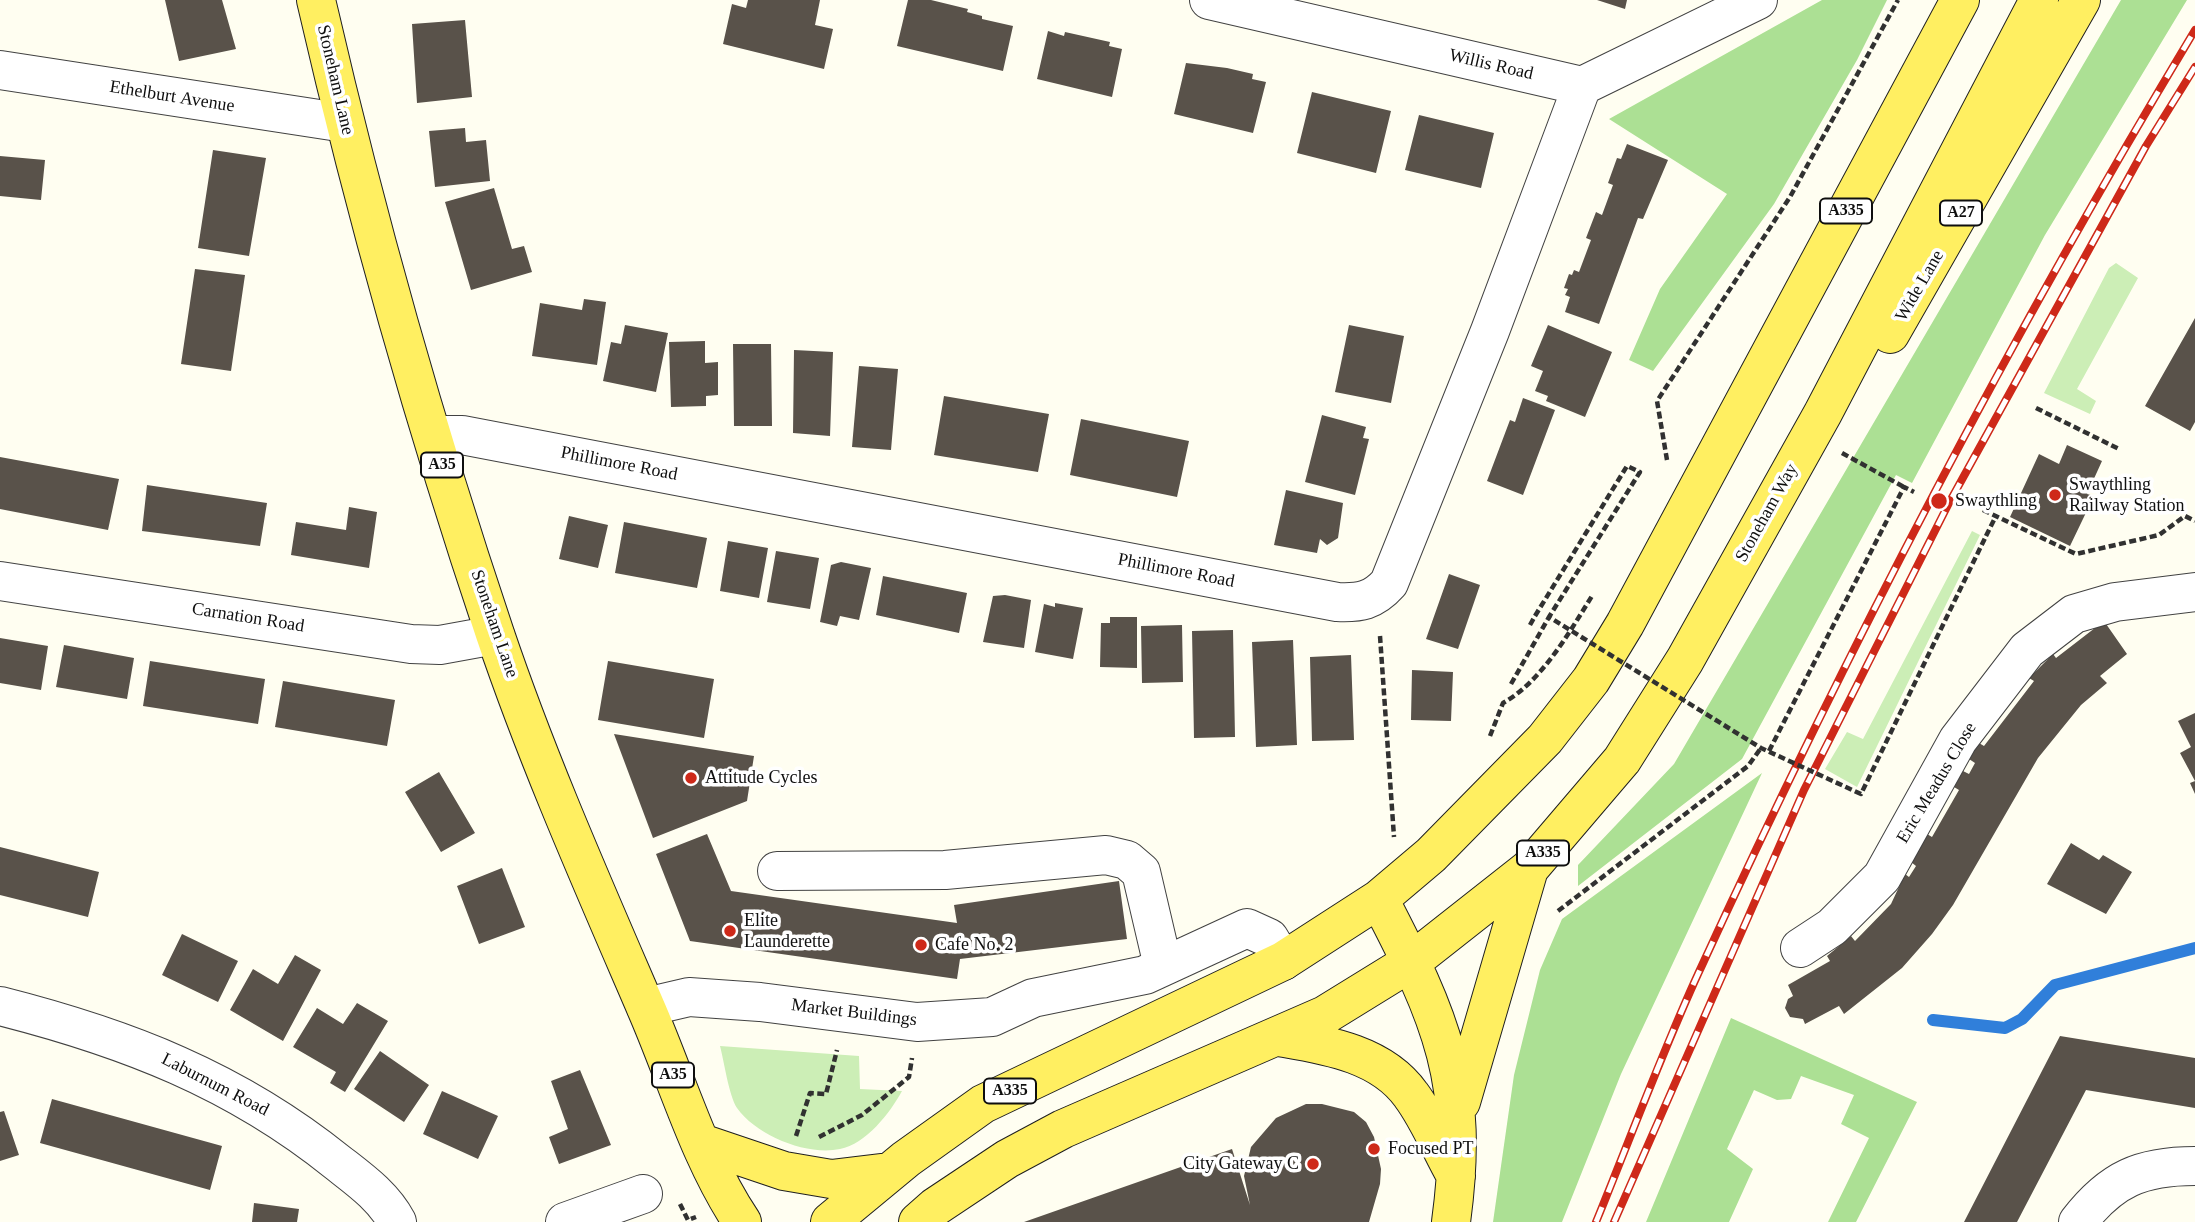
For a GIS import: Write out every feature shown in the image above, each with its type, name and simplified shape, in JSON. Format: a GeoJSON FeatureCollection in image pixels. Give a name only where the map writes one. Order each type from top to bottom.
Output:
{"type":"FeatureCollection","features":[{"type":"Feature","properties":{"kind":"main road","name":"Stoneham Lane"},"geometry":{"type":"LineString","coordinates":[[316,0],[345,123],[433,435],[495,635],[600,906],[646,1007],[701,1143],[742,1222]]}},
{"type":"Feature","properties":{"kind":"main road","name":"A335"},"geometry":{"type":"LineString","coordinates":[[830,1222],[890,1172],[983,1104],[1283,961],[1378,899],[1431,855],[1510,777],[1567,714],[1591,680],[1960,0]]}},
{"type":"Feature","properties":{"kind":"main road","name":"Stoneham Way"},"geometry":{"type":"LineString","coordinates":[[1411,962],[1529,869],[1622,760],[1650,720],[1823,413],[2039,0]]}},
{"type":"Feature","properties":{"kind":"main road","name":"Wide Lane"},"geometry":{"type":"LineString","coordinates":[[1823,413],[1898,324],[2081,0]]}},
{"type":"Feature","properties":{"kind":"main road"},"geometry":{"type":"LineString","coordinates":[[1457,1115],[1529,869]]}},
{"type":"Feature","properties":{"kind":"main road"},"geometry":{"type":"LineString","coordinates":[[1378,899],[1411,962],[1442,1032],[1457,1115],[1457,1178],[1451,1222]]}},
{"type":"Feature","properties":{"kind":"main road","name":"A335"},"geometry":{"type":"LineString","coordinates":[[918,1222],[997,1166],[1063,1129],[1325,1015],[1411,962]]}},
{"type":"Feature","properties":{"kind":"main road"},"geometry":{"type":"LineString","coordinates":[[1279,1037],[1350,1053],[1375,1064],[1396,1078],[1411,1095],[1457,1178]]}},
{"type":"Feature","properties":{"kind":"main road"},"geometry":{"type":"LineString","coordinates":[[701,1143],[796,1173],[831,1179],[890,1172]]}},
{"type":"Feature","properties":{"kind":"street","name":"Willis Road"},"geometry":{"type":"LineString","coordinates":[[1209,0],[1582,86]]}},
{"type":"Feature","properties":{"kind":"street"},"geometry":{"type":"LineString","coordinates":[[1377,597],[1389,583],[1582,86],[1758,0]]}},
{"type":"Feature","properties":{"kind":"street","name":"Ethelburt Avenue"},"geometry":{"type":"LineString","coordinates":[[0,70],[345,123]]}},
{"type":"Feature","properties":{"kind":"street","name":"Phillimore Road"},"geometry":{"type":"LineString","coordinates":[[433,435],[462,435],[1337,602],[1359,603],[1377,597]]}},
{"type":"Feature","properties":{"kind":"street","name":"Carnation Road"},"geometry":{"type":"LineString","coordinates":[[0,581],[411,644],[440,645],[495,635]]}},
{"type":"Feature","properties":{"kind":"street","name":"Eric Meadus Close"},"geometry":{"type":"LineString","coordinates":[[1800,948],[1832,928],[1882,877],[1958,740],[2027,650],[2074,614],[2115,602],[2195,592]]}},
{"type":"Feature","properties":{"kind":"street"},"geometry":{"type":"LineString","coordinates":[[777,870],[945,870],[1106,855],[1127,860],[1141,872],[1163,967]]}},
{"type":"Feature","properties":{"kind":"street","name":"Market Buildings"},"geometry":{"type":"LineString","coordinates":[[646,1007],[689,997],[760,1002],[917,1022],[992,1017],[1033,998],[1145,975],[1247,928],[1269,938],[1283,961]]}},
{"type":"Feature","properties":{"kind":"street","name":"Laburnum Road"},"geometry":{"type":"LineString","coordinates":[[0,1006],[81,1026],[169,1059],[290,1124],[376,1193],[397,1222]]}},
{"type":"Feature","properties":{"kind":"street"},"geometry":{"type":"LineString","coordinates":[[2078,1222],[2101,1194],[2134,1174],[2167,1166],[2195,1166]]}},
{"type":"Feature","properties":{"kind":"street"},"geometry":{"type":"LineString","coordinates":[[565,1222],[643,1194]]}},
{"type":"Feature","properties":{"kind":"path"},"geometry":{"type":"LineString","coordinates":[[1666,470],[1667,456],[1657,401],[1790,197],[1898,0]]}},
{"type":"Feature","properties":{"kind":"path"},"geometry":{"type":"LineString","coordinates":[[2036,408],[2119,449]]}},
{"type":"Feature","properties":{"kind":"path"},"geometry":{"type":"LineString","coordinates":[[1839,451],[1914,492]]}},
{"type":"Feature","properties":{"kind":"path"},"geometry":{"type":"LineString","coordinates":[[1511,684],[1549,617],[1640,472],[1627,466],[1530,625]]}},
{"type":"Feature","properties":{"kind":"path"},"geometry":{"type":"LineString","coordinates":[[1769,751],[1904,487]]}},
{"type":"Feature","properties":{"kind":"path"},"geometry":{"type":"LineString","coordinates":[[1983,510],[2076,554],[2159,535],[2185,516],[2195,521]]}},
{"type":"Feature","properties":{"kind":"path"},"geometry":{"type":"LineString","coordinates":[[1549,617],[1761,748],[1861,794],[1996,516]]}},
{"type":"Feature","properties":{"kind":"path"},"geometry":{"type":"LineString","coordinates":[[1489,739],[1503,703],[1521,693],[1540,670],[1596,589]]}},
{"type":"Feature","properties":{"kind":"path"},"geometry":{"type":"LineString","coordinates":[[1377,597],[1394,847]]}},
{"type":"Feature","properties":{"kind":"path"},"geometry":{"type":"LineString","coordinates":[[1554,915],[1748,766],[1761,748]]}},
{"type":"Feature","properties":{"kind":"path"},"geometry":{"type":"LineString","coordinates":[[813,1141],[847,1125],[909,1077],[917,1022]]}},
{"type":"Feature","properties":{"kind":"path"},"geometry":{"type":"LineString","coordinates":[[795,1141],[810,1093],[826,1094]]}},
{"type":"Feature","properties":{"kind":"green space"},"geometry":{"type":"Polygon","coordinates":[[[1822,0],[1887,0],[1857,60],[1774,204],[1653,371],[1629,360],[1660,289],[1727,194],[1609,119],[1822,0]]]}},
{"type":"Feature","properties":{"kind":"green space"},"geometry":{"type":"Polygon","coordinates":[[[2121,0],[2187,0],[2045,235],[1912,483],[1896,475],[1742,759],[1578,886],[1578,865],[1674,764],[2121,0]]]}},
{"type":"Feature","properties":{"kind":"green space"},"geometry":{"type":"Polygon","coordinates":[[[2116,263],[2138,278],[2077,389],[2096,401],[2090,414],[2044,393],[2109,268],[2116,263]]]}},
{"type":"Feature","properties":{"kind":"green space"},"geometry":{"type":"Polygon","coordinates":[[[1972,531],[1980,535],[1857,787],[1825,769],[1847,732],[1863,739],[1972,531]]]}},
{"type":"Feature","properties":{"kind":"green space"},"geometry":{"type":"Polygon","coordinates":[[[1762,773],[1621,1074],[1562,1222],[1493,1222],[1514,1075],[1540,970],[1562,919],[1762,773]]]}},
{"type":"Feature","properties":{"kind":"green space"},"geometry":{"type":"Polygon","coordinates":[[[1731,1018],[1917,1102],[1856,1222],[1828,1222],[1869,1138],[1841,1124],[1854,1095],[1801,1076],[1791,1099],[1777,1100],[1754,1090],[1727,1149],[1753,1169],[1729,1222],[1646,1222],[1731,1018]]]}},
{"type":"Feature","properties":{"kind":"green space"},"geometry":{"type":"Polygon","coordinates":[[[720,1046],[859,1056],[860,1089],[902,1091],[876,1126],[850,1146],[827,1150],[798,1146],[784,1142],[757,1127],[737,1108],[729,1087],[720,1046]]]}},
{"type":"Feature","properties":{"kind":"building"},"geometry":{"type":"Polygon","coordinates":[[[165,0],[222,0],[236,49],[179,61],[165,0]]]}},
{"type":"Feature","properties":{"kind":"building"},"geometry":{"type":"Polygon","coordinates":[[[748,0],[820,0],[815,25],[833,29],[824,69],[723,44],[732,4],[746,8],[748,0]]]}},
{"type":"Feature","properties":{"kind":"building"},"geometry":{"type":"Polygon","coordinates":[[[908,0],[931,0],[968,9],[967,12],[982,16],[982,19],[1013,26],[1003,71],[897,46],[908,0]]]}},
{"type":"Feature","properties":{"kind":"building"},"geometry":{"type":"Polygon","coordinates":[[[1597,0],[1627,0],[1625,9],[1597,0]]]}},
{"type":"Feature","properties":{"kind":"building"},"geometry":{"type":"Polygon","coordinates":[[[465,20],[472,97],[417,103],[412,24],[465,20]]]}},
{"type":"Feature","properties":{"kind":"building"},"geometry":{"type":"Polygon","coordinates":[[[1048,31],[1064,36],[1065,32],[1110,42],[1109,46],[1122,49],[1112,97],[1037,79],[1048,31]]]}},
{"type":"Feature","properties":{"kind":"building"},"geometry":{"type":"Polygon","coordinates":[[[1186,63],[1253,74],[1252,79],[1266,82],[1253,133],[1174,114],[1186,63]]]}},
{"type":"Feature","properties":{"kind":"building"},"geometry":{"type":"Polygon","coordinates":[[[1312,92],[1391,111],[1376,173],[1297,153],[1312,92]]]}},
{"type":"Feature","properties":{"kind":"building"},"geometry":{"type":"Polygon","coordinates":[[[1419,115],[1494,133],[1481,188],[1405,170],[1419,115]]]}},
{"type":"Feature","properties":{"kind":"building"},"geometry":{"type":"Polygon","coordinates":[[[465,128],[466,142],[486,140],[490,181],[435,187],[429,131],[465,128]]]}},
{"type":"Feature","properties":{"kind":"building"},"geometry":{"type":"Polygon","coordinates":[[[1627,144],[1668,160],[1643,219],[1638,218],[1599,324],[1565,312],[1570,297],[1565,295],[1568,289],[1564,288],[1569,274],[1572,275],[1574,270],[1579,272],[1591,240],[1586,238],[1596,212],[1602,215],[1613,185],[1608,183],[1617,158],[1621,159],[1627,144]]]}},
{"type":"Feature","properties":{"kind":"building"},"geometry":{"type":"Polygon","coordinates":[[[213,150],[266,158],[249,256],[198,248],[213,150]]]}},
{"type":"Feature","properties":{"kind":"building"},"geometry":{"type":"Polygon","coordinates":[[[0,156],[45,160],[41,200],[0,196],[0,156]]]}},
{"type":"Feature","properties":{"kind":"building"},"geometry":{"type":"Polygon","coordinates":[[[494,188],[512,249],[524,246],[532,272],[471,290],[445,202],[494,188]]]}},
{"type":"Feature","properties":{"kind":"building"},"geometry":{"type":"Polygon","coordinates":[[[195,269],[245,275],[231,371],[181,364],[195,269]]]}},
{"type":"Feature","properties":{"kind":"building"},"geometry":{"type":"Polygon","coordinates":[[[584,299],[606,302],[597,365],[532,356],[540,303],[582,310],[584,299]]]}},
{"type":"Feature","properties":{"kind":"building"},"geometry":{"type":"Polygon","coordinates":[[[2195,318],[2195,422],[2190,431],[2145,406],[2195,318]]]}},
{"type":"Feature","properties":{"kind":"building"},"geometry":{"type":"Polygon","coordinates":[[[625,325],[668,333],[656,392],[603,381],[611,342],[621,344],[625,325]]]}},
{"type":"Feature","properties":{"kind":"building"},"geometry":{"type":"Polygon","coordinates":[[[1349,325],[1404,336],[1391,403],[1335,392],[1349,325]]]}},
{"type":"Feature","properties":{"kind":"building"},"geometry":{"type":"Polygon","coordinates":[[[1548,325],[1612,352],[1585,417],[1546,401],[1548,396],[1535,391],[1543,371],[1531,366],[1548,325]]]}},
{"type":"Feature","properties":{"kind":"building"},"geometry":{"type":"Polygon","coordinates":[[[705,341],[705,363],[718,362],[718,395],[706,396],[706,406],[671,407],[669,342],[705,341]]]}},
{"type":"Feature","properties":{"kind":"building"},"geometry":{"type":"Polygon","coordinates":[[[733,344],[771,344],[772,426],[734,426],[733,344]]]}},
{"type":"Feature","properties":{"kind":"building"},"geometry":{"type":"Polygon","coordinates":[[[794,350],[833,352],[830,436],[793,433],[794,350]]]}},
{"type":"Feature","properties":{"kind":"building"},"geometry":{"type":"Polygon","coordinates":[[[859,366],[898,369],[891,450],[852,447],[859,366]]]}},
{"type":"Feature","properties":{"kind":"building"},"geometry":{"type":"Polygon","coordinates":[[[944,396],[1049,414],[1038,472],[934,455],[944,396]]]}},
{"type":"Feature","properties":{"kind":"building"},"geometry":{"type":"Polygon","coordinates":[[[1523,398],[1555,410],[1523,495],[1487,481],[1510,420],[1515,422],[1523,398]]]}},
{"type":"Feature","properties":{"kind":"building"},"geometry":{"type":"Polygon","coordinates":[[[1322,415],[1366,427],[1363,438],[1369,439],[1355,495],[1305,482],[1322,415]]]}},
{"type":"Feature","properties":{"kind":"building"},"geometry":{"type":"Polygon","coordinates":[[[1081,419],[1189,441],[1177,497],[1070,475],[1081,419]]]}},
{"type":"Feature","properties":{"kind":"building","name":"Swaythling Railway Station"},"geometry":{"type":"Polygon","coordinates":[[[2067,445],[2102,461],[2087,494],[2094,496],[2070,546],[2010,517],[2039,454],[2059,464],[2067,445]]]}},
{"type":"Feature","properties":{"kind":"building"},"geometry":{"type":"Polygon","coordinates":[[[0,457],[119,479],[108,530],[0,509],[0,457]]]}},
{"type":"Feature","properties":{"kind":"building"},"geometry":{"type":"Polygon","coordinates":[[[147,485],[267,503],[260,546],[142,531],[147,485]]]}},
{"type":"Feature","properties":{"kind":"building"},"geometry":{"type":"Polygon","coordinates":[[[1286,490],[1343,503],[1338,538],[1327,545],[1320,539],[1317,553],[1274,545],[1286,490]]]}},
{"type":"Feature","properties":{"kind":"building"},"geometry":{"type":"Polygon","coordinates":[[[349,507],[377,512],[369,568],[291,555],[296,522],[346,530],[349,507]]]}},
{"type":"Feature","properties":{"kind":"building"},"geometry":{"type":"Polygon","coordinates":[[[569,516],[608,525],[598,568],[559,559],[569,516]]]}},
{"type":"Feature","properties":{"kind":"building"},"geometry":{"type":"Polygon","coordinates":[[[624,522],[707,538],[697,588],[615,573],[624,522]]]}},
{"type":"Feature","properties":{"kind":"building"},"geometry":{"type":"Polygon","coordinates":[[[728,541],[768,548],[759,598],[720,591],[728,541]]]}},
{"type":"Feature","properties":{"kind":"building"},"geometry":{"type":"Polygon","coordinates":[[[776,551],[819,558],[810,609],[767,602],[776,551]]]}},
{"type":"Feature","properties":{"kind":"building"},"geometry":{"type":"Polygon","coordinates":[[[841,562],[871,568],[859,620],[840,616],[837,626],[820,622],[831,565],[841,562]]]}},
{"type":"Feature","properties":{"kind":"building"},"geometry":{"type":"Polygon","coordinates":[[[1449,574],[1480,585],[1458,649],[1426,639],[1449,574]]]}},
{"type":"Feature","properties":{"kind":"building"},"geometry":{"type":"Polygon","coordinates":[[[883,576],[967,593],[959,633],[876,615],[883,576]]]}},
{"type":"Feature","properties":{"kind":"building"},"geometry":{"type":"Polygon","coordinates":[[[1005,595],[1031,600],[1024,648],[983,642],[993,596],[1005,595]]]}},
{"type":"Feature","properties":{"kind":"building"},"geometry":{"type":"Polygon","coordinates":[[[1055,603],[1083,608],[1073,659],[1035,652],[1044,604],[1055,607],[1055,603]]]}},
{"type":"Feature","properties":{"kind":"building"},"geometry":{"type":"Polygon","coordinates":[[[1110,617],[1137,617],[1137,668],[1100,667],[1101,623],[1110,623],[1110,617]]]}},
{"type":"Feature","properties":{"kind":"building"},"geometry":{"type":"Polygon","coordinates":[[[2104,621],[2127,654],[2100,676],[2107,683],[2081,705],[2038,758],[1953,905],[1932,934],[1902,968],[1844,1014],[1839,1006],[1805,1024],[1803,1019],[1790,1017],[1785,1008],[1788,999],[1793,996],[1788,985],[1830,961],[1827,956],[1851,936],[1855,941],[1891,904],[1905,874],[1909,877],[1916,866],[1911,862],[1927,834],[1932,837],[1959,790],[1954,787],[1963,771],[1969,774],[1975,763],[1969,759],[1979,743],[1984,746],[2034,681],[2029,678],[2053,654],[2056,658],[2104,621]]]}},
{"type":"Feature","properties":{"kind":"building"},"geometry":{"type":"Polygon","coordinates":[[[1182,625],[1183,682],[1142,683],[1141,626],[1182,625]]]}},
{"type":"Feature","properties":{"kind":"building"},"geometry":{"type":"Polygon","coordinates":[[[1233,630],[1235,737],[1194,738],[1192,631],[1233,630]]]}},
{"type":"Feature","properties":{"kind":"building"},"geometry":{"type":"Polygon","coordinates":[[[0,638],[48,646],[41,690],[0,683],[0,638]]]}},
{"type":"Feature","properties":{"kind":"building"},"geometry":{"type":"Polygon","coordinates":[[[1293,640],[1297,745],[1256,747],[1252,642],[1293,640]]]}},
{"type":"Feature","properties":{"kind":"building"},"geometry":{"type":"Polygon","coordinates":[[[64,645],[134,658],[127,699],[56,687],[64,645]]]}},
{"type":"Feature","properties":{"kind":"building"},"geometry":{"type":"Polygon","coordinates":[[[1351,655],[1354,740],[1312,741],[1310,657],[1351,655]]]}},
{"type":"Feature","properties":{"kind":"building"},"geometry":{"type":"Polygon","coordinates":[[[150,661],[265,679],[258,724],[143,706],[150,661]]]}},
{"type":"Feature","properties":{"kind":"building"},"geometry":{"type":"Polygon","coordinates":[[[608,661],[714,679],[704,738],[598,720],[608,661]]]}},
{"type":"Feature","properties":{"kind":"building"},"geometry":{"type":"Polygon","coordinates":[[[1412,670],[1453,672],[1451,721],[1411,720],[1412,670]]]}},
{"type":"Feature","properties":{"kind":"building"},"geometry":{"type":"Polygon","coordinates":[[[283,681],[395,700],[387,746],[275,727],[283,681]]]}},
{"type":"Feature","properties":{"kind":"building"},"geometry":{"type":"Polygon","coordinates":[[[2195,713],[2195,781],[2180,753],[2191,747],[2178,721],[2195,713]]]}},
{"type":"Feature","properties":{"kind":"building","name":"Attitude Cycles"},"geometry":{"type":"Polygon","coordinates":[[[614,734],[754,756],[747,801],[653,838],[614,734]]]}},
{"type":"Feature","properties":{"kind":"building"},"geometry":{"type":"Polygon","coordinates":[[[439,772],[475,833],[441,852],[405,792],[439,772]]]}},
{"type":"Feature","properties":{"kind":"building"},"geometry":{"type":"Polygon","coordinates":[[[2195,781],[2195,794],[2190,783],[2195,781]]]}},
{"type":"Feature","properties":{"kind":"building"},"geometry":{"type":"Polygon","coordinates":[[[707,834],[731,891],[957,923],[954,905],[1119,881],[1127,939],[960,959],[957,979],[690,941],[656,854],[707,834]]]}},
{"type":"Feature","properties":{"kind":"building"},"geometry":{"type":"Polygon","coordinates":[[[2071,843],[2099,860],[2103,855],[2132,872],[2106,914],[2047,884],[2071,843]]]}},
{"type":"Feature","properties":{"kind":"building"},"geometry":{"type":"Polygon","coordinates":[[[0,847],[99,872],[88,917],[0,895],[0,847]]]}},
{"type":"Feature","properties":{"kind":"building"},"geometry":{"type":"Polygon","coordinates":[[[502,868],[525,927],[479,944],[457,886],[502,868]]]}},
{"type":"Feature","properties":{"kind":"building"},"geometry":{"type":"Polygon","coordinates":[[[182,934],[238,961],[218,1002],[162,975],[182,934]]]}},
{"type":"Feature","properties":{"kind":"building"},"geometry":{"type":"Polygon","coordinates":[[[295,955],[321,970],[283,1041],[230,1010],[253,969],[278,984],[295,955]]]}},
{"type":"Feature","properties":{"kind":"building"},"geometry":{"type":"Polygon","coordinates":[[[357,1003],[388,1021],[345,1092],[330,1083],[336,1072],[293,1047],[317,1008],[343,1024],[357,1003]]]}},
{"type":"Feature","properties":{"kind":"building"},"geometry":{"type":"Polygon","coordinates":[[[2060,1036],[2195,1058],[2195,1108],[2086,1090],[2017,1222],[1964,1222],[2060,1036]]]}},
{"type":"Feature","properties":{"kind":"building"},"geometry":{"type":"Polygon","coordinates":[[[380,1051],[429,1085],[404,1122],[354,1089],[380,1051]]]}},
{"type":"Feature","properties":{"kind":"building"},"geometry":{"type":"Polygon","coordinates":[[[580,1070],[611,1145],[559,1164],[549,1137],[568,1129],[551,1081],[580,1070]]]}},
{"type":"Feature","properties":{"kind":"building"},"geometry":{"type":"Polygon","coordinates":[[[442,1091],[498,1116],[478,1159],[423,1134],[442,1091]]]}},
{"type":"Feature","properties":{"kind":"building"},"geometry":{"type":"Polygon","coordinates":[[[52,1099],[222,1146],[210,1190],[40,1143],[52,1099]]]}},
{"type":"Feature","properties":{"kind":"building","name":"City Gateway C"},"geometry":{"type":"Polygon","coordinates":[[[1306,1104],[1322,1104],[1354,1112],[1366,1122],[1374,1137],[1381,1169],[1380,1184],[1369,1222],[1024,1222],[1232,1149],[1250,1205],[1244,1176],[1251,1147],[1276,1118],[1306,1104]]]}},
{"type":"Feature","properties":{"kind":"building"},"geometry":{"type":"Polygon","coordinates":[[[4,1111],[19,1155],[0,1161],[0,1112],[4,1111]]]}},
{"type":"Feature","properties":{"kind":"building"},"geometry":{"type":"Polygon","coordinates":[[[254,1203],[299,1209],[297,1222],[252,1222],[254,1203]]]}},
{"type":"Feature","properties":{"kind":"waterway"},"geometry":{"type":"LineString","coordinates":[[1933,1020],[2005,1028],[2022,1019],[2055,985],[2195,948]]}},
{"type":"Feature","properties":{"kind":"railway"},"geometry":{"type":"LineString","coordinates":[[1596,1222],[1698,974],[1812,733],[1996,377],[2195,30]]}},
{"type":"Feature","properties":{"kind":"railway"},"geometry":{"type":"LineString","coordinates":[[1614,1222],[1804,790],[1949,503],[2146,146],[2195,67]]}},
{"type":"Feature","properties":{"kind":"place","name":"Swaythling Railway Station"},"geometry":{"type":"Point","coordinates":[2055,495]}},
{"type":"Feature","properties":{"kind":"place","name":"Swaythling"},"geometry":{"type":"Point","coordinates":[1939,501]}},
{"type":"Feature","properties":{"kind":"place","name":"Attitude Cycles"},"geometry":{"type":"Point","coordinates":[691,778]}},
{"type":"Feature","properties":{"kind":"place","name":"Elite Launderette"},"geometry":{"type":"Point","coordinates":[730,931]}},
{"type":"Feature","properties":{"kind":"place","name":"Cafe No. 2"},"geometry":{"type":"Point","coordinates":[921,945]}},
{"type":"Feature","properties":{"kind":"place","name":"Focused PT"},"geometry":{"type":"Point","coordinates":[1374,1149]}},
{"type":"Feature","properties":{"kind":"place","name":"City Gateway C"},"geometry":{"type":"Point","coordinates":[1313,1164]}}]}
